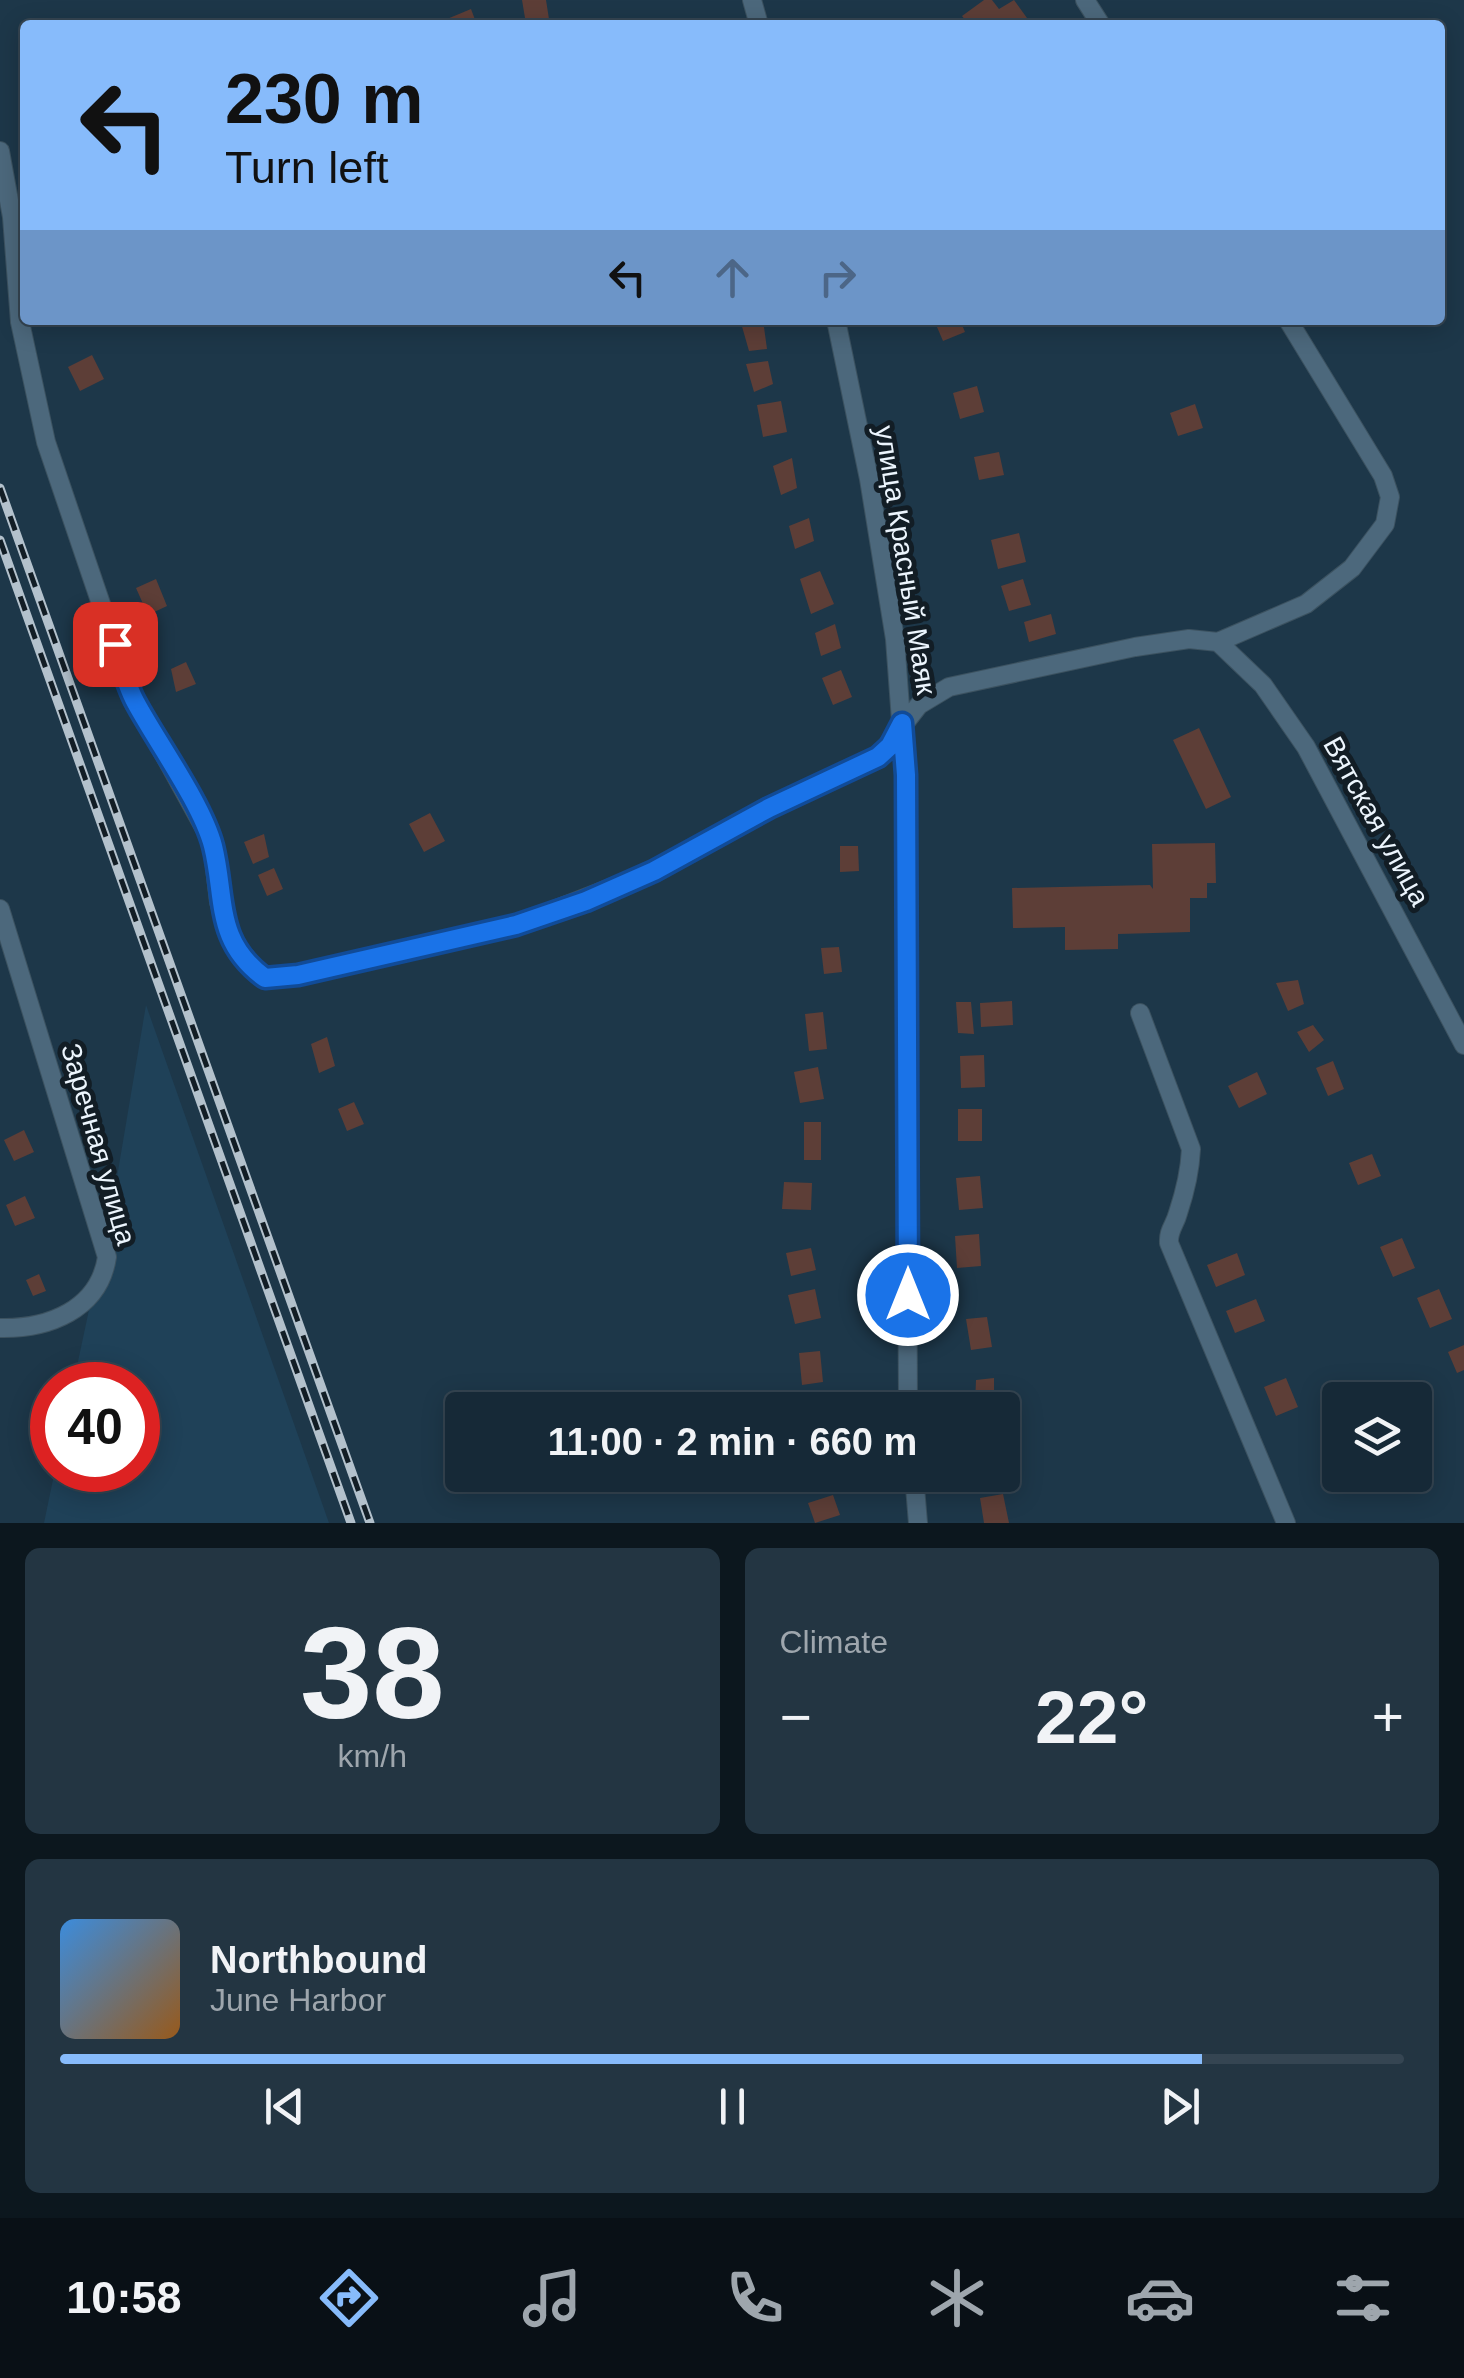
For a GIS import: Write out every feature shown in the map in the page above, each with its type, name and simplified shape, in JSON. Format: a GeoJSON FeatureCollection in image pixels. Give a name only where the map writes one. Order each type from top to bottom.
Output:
{"type":"FeatureCollection","features":[{"type":"Feature","properties":{"kind":"street"},"geometry":{"type":"LineString","coordinates":[[0,151],[18,216],[20,322]]}},
{"type":"Feature","properties":{"kind":"street"},"geometry":{"type":"LineString","coordinates":[[21,325],[46,442],[133,698],[212,842],[219,902],[229,935],[242,957],[265,978],[298,975],[516,925],[586,901],[654,871],[769,808],[878,757],[919,705],[949,687],[1135,647],[1189,639],[1218,642],[1306,604],[1330,589],[1373,542],[1390,510],[1383,476],[1291,325]]}},
{"type":"Feature","properties":{"kind":"street","name":"улица Красный Маяк"},"geometry":{"type":"LineString","coordinates":[[837,325],[875,514],[895,639],[906,775],[908,1392]]}},
{"type":"Feature","properties":{"kind":"street","name":"Вятская улица"},"geometry":{"type":"LineString","coordinates":[[1218,642],[1242,661],[1306,747],[1349,820],[1464,1045]]}},
{"type":"Feature","properties":{"kind":"street","name":"Заречная улица"},"geometry":{"type":"LineString","coordinates":[[0,909],[107,1257],[102,1279],[74,1309],[42,1326],[0,1328]]}},
{"type":"Feature","properties":{"kind":"street"},"geometry":{"type":"LineString","coordinates":[[1140,1013],[1190,1149],[1190,1166],[1170,1230],[1170,1243],[1286,1523]]}},
{"type":"Feature","properties":{"kind":"street"},"geometry":{"type":"LineString","coordinates":[[915,1492],[918,1523]]}},
{"type":"Feature","properties":{"kind":"shaded area"},"geometry":{"type":"Polygon","coordinates":[[[146,1005],[329,1523],[44,1523],[50,1492],[160,1492],[160,1362],[78,1362],[116,1183],[146,1005]]]}},
{"type":"Feature","properties":{"kind":"building"},"geometry":{"type":"Polygon","coordinates":[[[522,0],[546,0],[549,19],[525,20],[522,0]]]}},
{"type":"Feature","properties":{"kind":"building"},"geometry":{"type":"Polygon","coordinates":[[[984,0],[992,0],[999,9],[1014,0],[1027,18],[965,20],[962,16],[984,0]]]}},
{"type":"Feature","properties":{"kind":"building"},"geometry":{"type":"Polygon","coordinates":[[[471,9],[475,20],[447,20],[471,9]]]}},
{"type":"Feature","properties":{"kind":"building"},"geometry":{"type":"Polygon","coordinates":[[[742,325],[764,325],[767,349],[749,351],[742,325]]]}},
{"type":"Feature","properties":{"kind":"building"},"geometry":{"type":"Polygon","coordinates":[[[936,325],[962,325],[965,332],[943,341],[936,325]]]}},
{"type":"Feature","properties":{"kind":"building"},"geometry":{"type":"Polygon","coordinates":[[[92,355],[104,379],[80,391],[68,367],[92,355]]]}},
{"type":"Feature","properties":{"kind":"building"},"geometry":{"type":"Polygon","coordinates":[[[768,361],[773,384],[754,392],[746,364],[768,361]]]}},
{"type":"Feature","properties":{"kind":"building"},"geometry":{"type":"Polygon","coordinates":[[[977,386],[984,412],[960,419],[953,393],[977,386]]]}},
{"type":"Feature","properties":{"kind":"building"},"geometry":{"type":"Polygon","coordinates":[[[781,401],[787,432],[763,437],[757,405],[781,401]]]}},
{"type":"Feature","properties":{"kind":"building"},"geometry":{"type":"Polygon","coordinates":[[[1195,404],[1203,428],[1178,436],[1170,413],[1195,404]]]}},
{"type":"Feature","properties":{"kind":"building"},"geometry":{"type":"Polygon","coordinates":[[[999,452],[1004,475],[979,480],[974,457],[999,452]]]}},
{"type":"Feature","properties":{"kind":"building"},"geometry":{"type":"Polygon","coordinates":[[[792,458],[797,488],[781,495],[773,466],[792,458]]]}},
{"type":"Feature","properties":{"kind":"building"},"geometry":{"type":"Polygon","coordinates":[[[809,518],[814,541],[795,549],[789,526],[809,518]]]}},
{"type":"Feature","properties":{"kind":"building"},"geometry":{"type":"Polygon","coordinates":[[[1019,533],[1026,562],[998,569],[991,540],[1019,533]]]}},
{"type":"Feature","properties":{"kind":"building"},"geometry":{"type":"Polygon","coordinates":[[[820,571],[834,604],[811,614],[800,579],[820,571]]]}},
{"type":"Feature","properties":{"kind":"building"},"geometry":{"type":"Polygon","coordinates":[[[156,579],[167,606],[148,615],[136,588],[156,579]]]}},
{"type":"Feature","properties":{"kind":"building"},"geometry":{"type":"Polygon","coordinates":[[[1023,579],[1031,605],[1009,611],[1001,586],[1023,579]]]}},
{"type":"Feature","properties":{"kind":"building"},"geometry":{"type":"Polygon","coordinates":[[[1051,614],[1056,634],[1029,642],[1024,622],[1051,614]]]}},
{"type":"Feature","properties":{"kind":"building"},"geometry":{"type":"Polygon","coordinates":[[[835,624],[841,648],[821,656],[815,633],[835,624]]]}},
{"type":"Feature","properties":{"kind":"building"},"geometry":{"type":"Polygon","coordinates":[[[186,662],[196,684],[176,692],[171,669],[186,662]]]}},
{"type":"Feature","properties":{"kind":"building"},"geometry":{"type":"Polygon","coordinates":[[[841,670],[852,697],[833,705],[822,678],[841,670]]]}},
{"type":"Feature","properties":{"kind":"building"},"geometry":{"type":"Polygon","coordinates":[[[1199,728],[1231,797],[1206,809],[1173,740],[1199,728]]]}},
{"type":"Feature","properties":{"kind":"building"},"geometry":{"type":"Polygon","coordinates":[[[430,813],[445,841],[424,852],[409,824],[430,813]]]}},
{"type":"Feature","properties":{"kind":"building"},"geometry":{"type":"Polygon","coordinates":[[[264,834],[269,857],[253,864],[244,842],[264,834]]]}},
{"type":"Feature","properties":{"kind":"building"},"geometry":{"type":"Polygon","coordinates":[[[1215,843],[1216,883],[1207,883],[1207,898],[1190,898],[1190,932],[1118,934],[1118,949],[1065,950],[1065,927],[1013,928],[1012,888],[1150,885],[1153,889],[1152,844],[1215,843]]]}},
{"type":"Feature","properties":{"kind":"building"},"geometry":{"type":"Polygon","coordinates":[[[840,846],[858,846],[859,871],[840,872],[840,846]]]}},
{"type":"Feature","properties":{"kind":"building"},"geometry":{"type":"Polygon","coordinates":[[[274,868],[283,889],[267,896],[258,875],[274,868]]]}},
{"type":"Feature","properties":{"kind":"building"},"geometry":{"type":"Polygon","coordinates":[[[839,947],[842,972],[824,974],[821,948],[839,947]]]}},
{"type":"Feature","properties":{"kind":"building"},"geometry":{"type":"Polygon","coordinates":[[[1298,980],[1304,1004],[1288,1011],[1276,983],[1298,980]]]}},
{"type":"Feature","properties":{"kind":"building"},"geometry":{"type":"Polygon","coordinates":[[[1012,1001],[1013,1025],[981,1027],[980,1003],[1012,1001]]]}},
{"type":"Feature","properties":{"kind":"building"},"geometry":{"type":"Polygon","coordinates":[[[956,1002],[971,1002],[974,1034],[958,1033],[956,1002]]]}},
{"type":"Feature","properties":{"kind":"building"},"geometry":{"type":"Polygon","coordinates":[[[823,1012],[827,1049],[809,1051],[805,1014],[823,1012]]]}},
{"type":"Feature","properties":{"kind":"building"},"geometry":{"type":"Polygon","coordinates":[[[1313,1025],[1324,1040],[1309,1052],[1297,1032],[1313,1025]]]}},
{"type":"Feature","properties":{"kind":"building"},"geometry":{"type":"Polygon","coordinates":[[[327,1037],[335,1066],[319,1073],[311,1044],[327,1037]]]}},
{"type":"Feature","properties":{"kind":"building"},"geometry":{"type":"Polygon","coordinates":[[[984,1055],[985,1087],[961,1088],[960,1056],[984,1055]]]}},
{"type":"Feature","properties":{"kind":"building"},"geometry":{"type":"Polygon","coordinates":[[[1333,1061],[1344,1089],[1328,1096],[1316,1068],[1333,1061]]]}},
{"type":"Feature","properties":{"kind":"building"},"geometry":{"type":"Polygon","coordinates":[[[818,1067],[824,1099],[800,1103],[794,1072],[818,1067]]]}},
{"type":"Feature","properties":{"kind":"building"},"geometry":{"type":"Polygon","coordinates":[[[1257,1072],[1267,1094],[1239,1108],[1228,1086],[1257,1072]]]}},
{"type":"Feature","properties":{"kind":"building"},"geometry":{"type":"Polygon","coordinates":[[[354,1102],[364,1124],[347,1131],[338,1109],[354,1102]]]}},
{"type":"Feature","properties":{"kind":"building"},"geometry":{"type":"Polygon","coordinates":[[[958,1109],[982,1109],[982,1141],[958,1141],[958,1109]]]}},
{"type":"Feature","properties":{"kind":"building"},"geometry":{"type":"Polygon","coordinates":[[[804,1122],[821,1122],[821,1160],[804,1160],[804,1122]]]}},
{"type":"Feature","properties":{"kind":"building"},"geometry":{"type":"Polygon","coordinates":[[[24,1130],[34,1152],[14,1161],[4,1140],[24,1130]]]}},
{"type":"Feature","properties":{"kind":"building"},"geometry":{"type":"Polygon","coordinates":[[[1372,1154],[1381,1176],[1358,1185],[1349,1163],[1372,1154]]]}},
{"type":"Feature","properties":{"kind":"building"},"geometry":{"type":"Polygon","coordinates":[[[980,1176],[983,1208],[959,1210],[956,1178],[980,1176]]]}},
{"type":"Feature","properties":{"kind":"building"},"geometry":{"type":"Polygon","coordinates":[[[784,1182],[812,1183],[811,1210],[782,1209],[784,1182]]]}},
{"type":"Feature","properties":{"kind":"building"},"geometry":{"type":"Polygon","coordinates":[[[25,1196],[35,1218],[15,1226],[6,1205],[25,1196]]]}},
{"type":"Feature","properties":{"kind":"building"},"geometry":{"type":"Polygon","coordinates":[[[979,1234],[981,1266],[957,1268],[955,1236],[979,1234]]]}},
{"type":"Feature","properties":{"kind":"building"},"geometry":{"type":"Polygon","coordinates":[[[1402,1238],[1415,1268],[1393,1277],[1380,1247],[1402,1238]]]}},
{"type":"Feature","properties":{"kind":"building"},"geometry":{"type":"Polygon","coordinates":[[[811,1248],[816,1270],[791,1276],[786,1253],[811,1248]]]}},
{"type":"Feature","properties":{"kind":"building"},"geometry":{"type":"Polygon","coordinates":[[[1237,1253],[1245,1275],[1216,1287],[1207,1265],[1237,1253]]]}},
{"type":"Feature","properties":{"kind":"building"},"geometry":{"type":"Polygon","coordinates":[[[39,1274],[46,1291],[33,1296],[26,1280],[39,1274]]]}},
{"type":"Feature","properties":{"kind":"building"},"geometry":{"type":"Polygon","coordinates":[[[815,1289],[821,1318],[795,1324],[788,1295],[815,1289]]]}},
{"type":"Feature","properties":{"kind":"building"},"geometry":{"type":"Polygon","coordinates":[[[1439,1289],[1452,1319],[1430,1328],[1417,1298],[1439,1289]]]}},
{"type":"Feature","properties":{"kind":"building"},"geometry":{"type":"Polygon","coordinates":[[[1256,1299],[1265,1321],[1235,1333],[1226,1311],[1256,1299]]]}},
{"type":"Feature","properties":{"kind":"building"},"geometry":{"type":"Polygon","coordinates":[[[987,1317],[992,1347],[971,1350],[966,1319],[987,1317]]]}},
{"type":"Feature","properties":{"kind":"building"},"geometry":{"type":"Polygon","coordinates":[[[1464,1345],[1464,1370],[1457,1373],[1448,1352],[1464,1345]]]}},
{"type":"Feature","properties":{"kind":"building"},"geometry":{"type":"Polygon","coordinates":[[[820,1351],[823,1382],[802,1385],[799,1353],[820,1351]]]}},
{"type":"Feature","properties":{"kind":"building"},"geometry":{"type":"Polygon","coordinates":[[[994,1378],[994,1392],[976,1392],[976,1380],[994,1378]]]}},
{"type":"Feature","properties":{"kind":"building"},"geometry":{"type":"Polygon","coordinates":[[[1286,1378],[1298,1407],[1276,1416],[1264,1387],[1286,1378]]]}},
{"type":"Feature","properties":{"kind":"building"},"geometry":{"type":"Polygon","coordinates":[[[1003,1494],[1009,1523],[984,1523],[980,1498],[1003,1494]]]}},
{"type":"Feature","properties":{"kind":"building"},"geometry":{"type":"Polygon","coordinates":[[[833,1495],[840,1515],[815,1523],[808,1503],[833,1495]]]}},
{"type":"Feature","properties":{"kind":"railway"},"geometry":{"type":"LineString","coordinates":[[0,488],[370,1523]]}},
{"type":"Feature","properties":{"kind":"railway"},"geometry":{"type":"LineString","coordinates":[[0,540],[351,1523]]}},
{"type":"Feature","properties":{"kind":"route"},"geometry":{"type":"LineString","coordinates":[[115,644],[133,698],[212,842],[219,902],[229,935],[242,957],[265,978],[298,975],[516,925],[586,901],[654,871],[769,808],[878,757],[890,746],[902,723],[906,775],[908,1295]]}}]}
